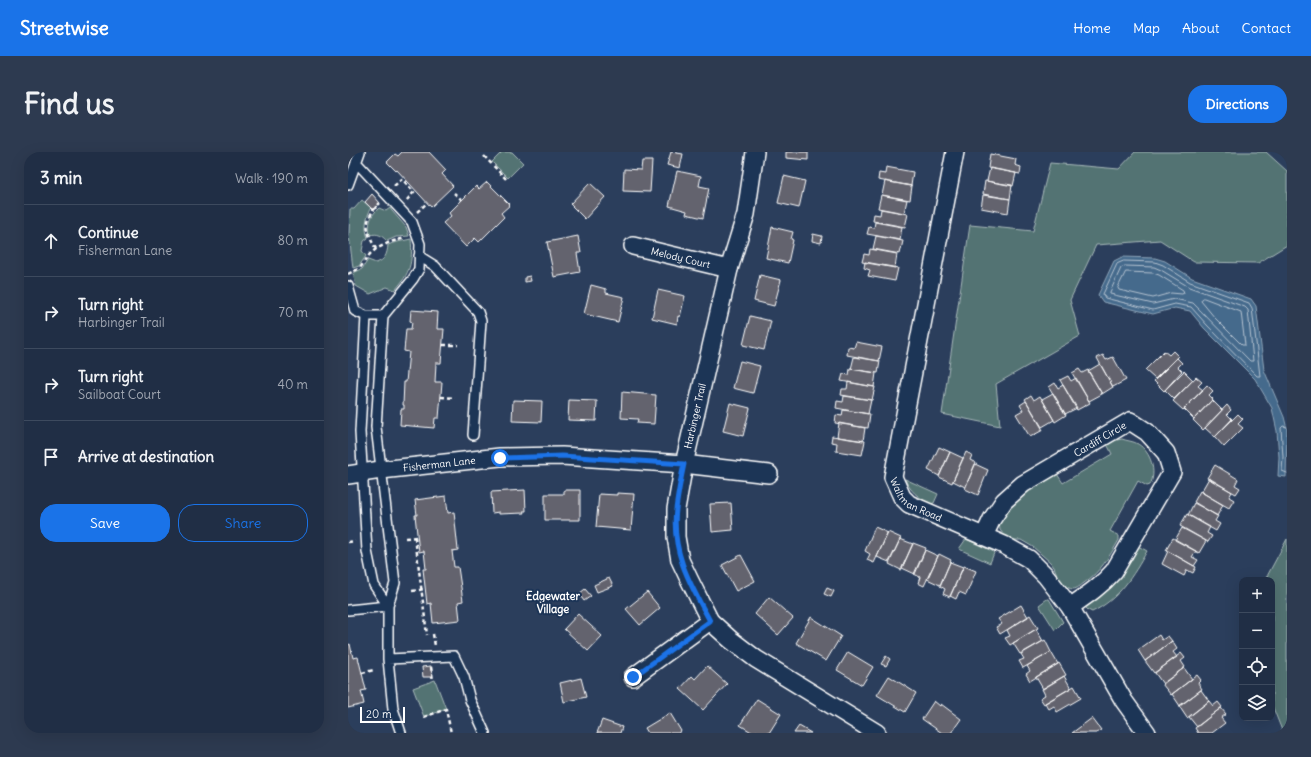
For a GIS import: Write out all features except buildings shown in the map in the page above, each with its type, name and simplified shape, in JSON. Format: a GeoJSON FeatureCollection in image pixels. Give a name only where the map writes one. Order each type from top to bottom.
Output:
{"type":"FeatureCollection","features":[{"type":"Feature","properties":{"kind":"street","name":"Harbinger Trail"},"geometry":{"type":"LineString","coordinates":[[756,152],[746,214],[729,269],[684,464],[676,509],[676,538],[680,560],[710,621],[731,640],[756,659],[877,733]]}},
{"type":"Feature","properties":{"kind":"street","name":"Waltman Road"},"geometry":{"type":"LineString","coordinates":[[955,152],[893,477],[902,497],[909,504],[984,536],[1029,558],[1046,576],[1070,608],[1124,701],[1147,733]]}},
{"type":"Feature","properties":{"kind":"street","name":"Melody Court"},"geometry":{"type":"LineString","coordinates":[[633,246],[729,269]]}},
{"type":"Feature","properties":{"kind":"street","name":"Cardiff Circle"},"geometry":{"type":"LineString","coordinates":[[984,536],[992,519],[1004,501],[1023,484],[1130,421],[1147,432],[1166,453],[1172,472],[1114,570],[1093,592],[1070,608]]}},
{"type":"Feature","properties":{"kind":"street","name":"Fisherman Lane"},"geometry":{"type":"LineString","coordinates":[[356,474],[381,470],[500,458],[562,456],[684,464],[769,474]]}},
{"type":"Feature","properties":{"kind":"street"},"geometry":{"type":"LineString","coordinates":[[633,677],[710,621]]}},
{"type":"Feature","properties":{"kind":"lane"},"geometry":{"type":"LineString","coordinates":[[348,185],[360,152]]}},
{"type":"Feature","properties":{"kind":"lane"},"geometry":{"type":"LineString","coordinates":[[356,162],[390,192],[412,222],[420,244],[419,269],[413,279],[383,316],[376,427],[394,583],[388,606],[388,658],[393,709],[401,733]]}},
{"type":"Feature","properties":{"kind":"lane"},"geometry":{"type":"LineString","coordinates":[[419,256],[435,266],[478,312],[481,321],[473,435]]}},
{"type":"Feature","properties":{"kind":"lane"},"geometry":{"type":"LineString","coordinates":[[348,286],[350,306],[355,311],[366,316],[383,316]]}},
{"type":"Feature","properties":{"kind":"lane"},"geometry":{"type":"LineString","coordinates":[[366,316],[360,432],[356,474],[367,551],[374,584],[388,606]]}},
{"type":"Feature","properties":{"kind":"lane"},"geometry":{"type":"LineString","coordinates":[[348,610],[388,606]]}},
{"type":"Feature","properties":{"kind":"lane"},"geometry":{"type":"LineString","coordinates":[[388,658],[454,656],[464,677],[470,700],[486,733]]}},
{"type":"Feature","properties":{"kind":"path"},"geometry":{"type":"LineString","coordinates":[[484,156],[506,179]]}},
{"type":"Feature","properties":{"kind":"path"},"geometry":{"type":"LineString","coordinates":[[376,249],[370,238],[367,227],[369,215],[402,179],[414,192],[405,202]]}},
{"type":"Feature","properties":{"kind":"path"},"geometry":{"type":"LineString","coordinates":[[454,193],[462,200]]}},
{"type":"Feature","properties":{"kind":"path"},"geometry":{"type":"LineString","coordinates":[[415,213],[427,203]]}},
{"type":"Feature","properties":{"kind":"path"},"geometry":{"type":"LineString","coordinates":[[348,274],[360,268],[370,254],[376,249],[390,242],[417,236]]}},
{"type":"Feature","properties":{"kind":"path"},"geometry":{"type":"LineString","coordinates":[[443,345],[458,346]]}},
{"type":"Feature","properties":{"kind":"path"},"geometry":{"type":"LineString","coordinates":[[441,397],[454,398]]}},
{"type":"Feature","properties":{"kind":"path"},"geometry":{"type":"LineString","coordinates":[[406,538],[416,537],[427,635]]}},
{"type":"Feature","properties":{"kind":"path"},"geometry":{"type":"LineString","coordinates":[[348,542],[357,541]]}},
{"type":"Feature","properties":{"kind":"path"},"geometry":{"type":"LineString","coordinates":[[412,590],[423,589]]}},
{"type":"Feature","properties":{"kind":"path"},"geometry":{"type":"LineString","coordinates":[[362,673],[374,670]]}},
{"type":"Feature","properties":{"kind":"path"},"geometry":{"type":"LineString","coordinates":[[424,717],[446,709],[451,733]]}},
{"type":"Feature","properties":{"kind":"green space"},"geometry":{"type":"Polygon","coordinates":[[[502,152],[512,152],[523,163],[508,178],[492,162],[502,152]]]}},
{"type":"Feature","properties":{"kind":"green space"},"geometry":{"type":"Polygon","coordinates":[[[1135,152],[1266,152],[1287,171],[1287,245],[1258,263],[1194,262],[1160,240],[1096,245],[1070,300],[1080,336],[996,384],[1000,426],[942,414],[970,225],[1033,231],[1050,163],[1119,169],[1135,152]]]}},
{"type":"Feature","properties":{"kind":"green space"},"geometry":{"type":"Polygon","coordinates":[[[362,200],[371,208],[366,223],[368,238],[364,241],[362,251],[366,256],[359,266],[353,268],[349,235],[350,209],[354,209],[362,200]]]}},
{"type":"Feature","properties":{"kind":"green space"},"geometry":{"type":"Polygon","coordinates":[[[379,208],[386,211],[390,208],[406,227],[409,236],[396,237],[387,241],[379,235],[370,235],[370,220],[379,208]]]}},
{"type":"Feature","properties":{"kind":"green space"},"geometry":{"type":"Polygon","coordinates":[[[411,239],[411,261],[407,273],[395,290],[387,287],[370,294],[356,286],[353,273],[362,269],[368,260],[376,263],[379,262],[385,257],[388,245],[411,239]]]}},
{"type":"Feature","properties":{"kind":"green space"},"geometry":{"type":"Polygon","coordinates":[[[1122,439],[1138,444],[1146,452],[1153,468],[1150,485],[1147,486],[1138,481],[1110,531],[1119,536],[1119,540],[1100,569],[1076,588],[1072,589],[1061,585],[1054,567],[1050,562],[1033,547],[1021,540],[1008,540],[1000,530],[999,521],[1023,493],[1057,474],[1063,483],[1112,454],[1107,444],[1112,441],[1122,439]]]}},
{"type":"Feature","properties":{"kind":"green space"},"geometry":{"type":"Polygon","coordinates":[[[905,479],[938,494],[934,503],[930,504],[918,496],[909,487],[905,479]]]}},
{"type":"Feature","properties":{"kind":"green space"},"geometry":{"type":"Polygon","coordinates":[[[966,539],[994,553],[990,563],[959,549],[966,539]]]}},
{"type":"Feature","properties":{"kind":"green space"},"geometry":{"type":"Polygon","coordinates":[[[1287,539],[1287,733],[1283,733],[1275,713],[1275,577],[1267,577],[1287,539]]]}},
{"type":"Feature","properties":{"kind":"green space"},"geometry":{"type":"Polygon","coordinates":[[[1138,546],[1147,551],[1131,578],[1118,594],[1102,607],[1092,612],[1088,610],[1085,607],[1138,546]]]}},
{"type":"Feature","properties":{"kind":"green space"},"geometry":{"type":"Polygon","coordinates":[[[1049,599],[1063,622],[1055,630],[1039,605],[1049,599]]]}},
{"type":"Feature","properties":{"kind":"green space"},"geometry":{"type":"Polygon","coordinates":[[[435,680],[446,709],[424,717],[413,688],[435,680]]]}},
{"type":"Feature","properties":{"kind":"water"},"geometry":{"type":"Polygon","coordinates":[[[1122,257],[1155,258],[1165,261],[1192,278],[1251,299],[1256,306],[1264,370],[1284,417],[1287,429],[1286,477],[1278,476],[1279,457],[1277,431],[1272,408],[1255,379],[1204,328],[1190,311],[1175,308],[1153,314],[1103,302],[1098,295],[1114,261],[1122,257]]]}},
{"type":"Feature","properties":{"kind":"district","name":"Edgewater Village"},"geometry":{"type":"Point","coordinates":[553,602]}},
{"type":"Feature","properties":{"kind":"route"},"geometry":{"type":"LineString","coordinates":[[500,458],[562,456],[684,464],[676,509],[676,538],[680,560],[710,621],[633,677]]}}]}
